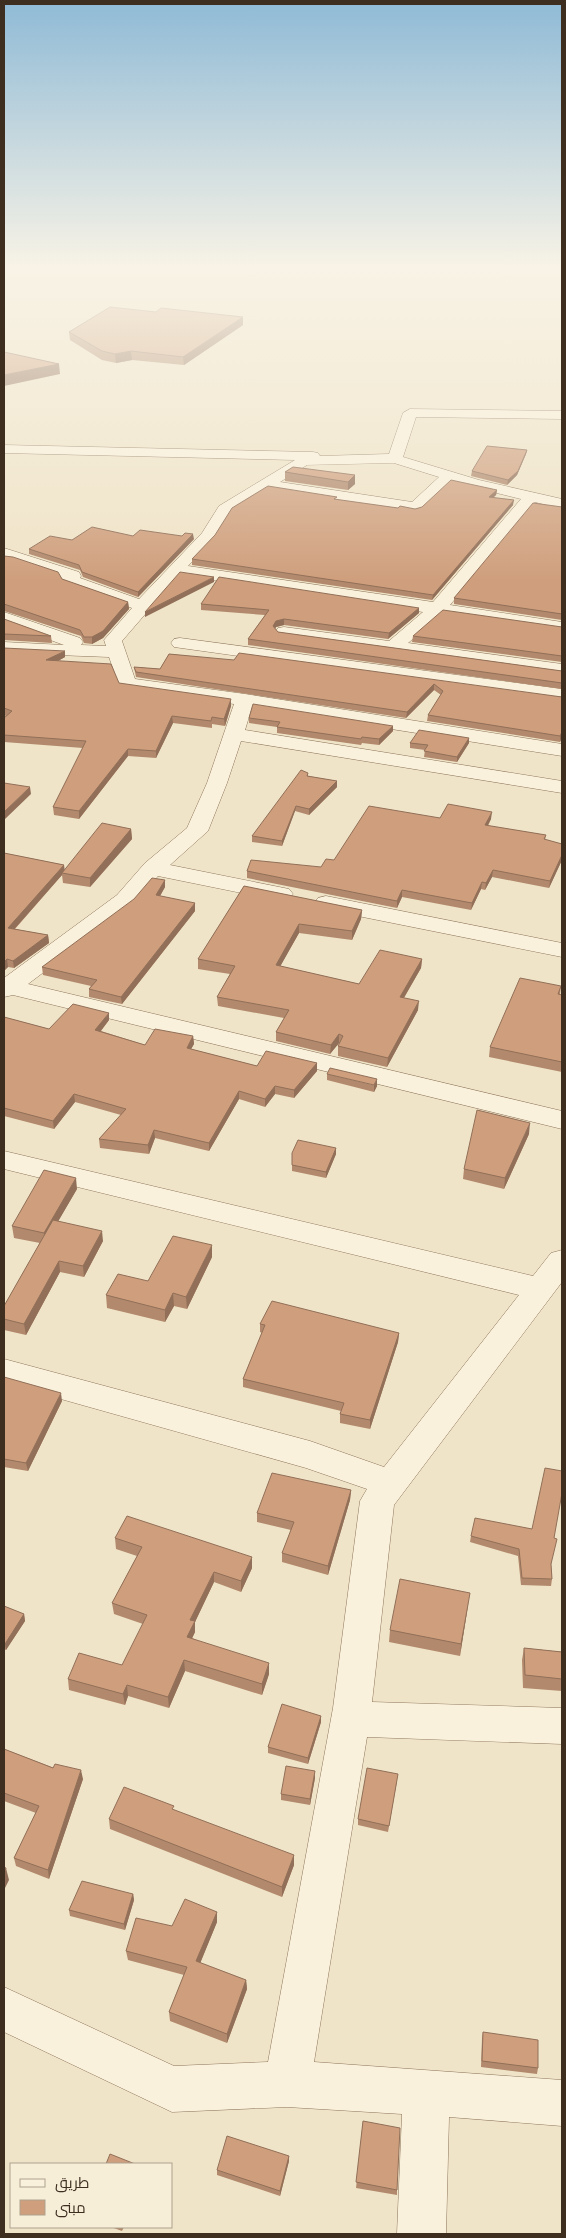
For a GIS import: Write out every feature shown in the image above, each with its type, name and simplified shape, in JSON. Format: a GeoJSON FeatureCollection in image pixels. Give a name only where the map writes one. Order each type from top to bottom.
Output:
{"type":"FeatureCollection","features":[{"type":"Feature","properties":{"kind":"street"},"geometry":{"type":"LineString","coordinates":[[395,459],[410,413],[562,415]]}},
{"type":"Feature","properties":{"kind":"street"},"geometry":{"type":"LineString","coordinates":[[4,449],[395,459],[449,476],[562,504]]}},
{"type":"Feature","properties":{"kind":"street"},"geometry":{"type":"LineString","coordinates":[[109,652],[113,640],[175,569],[208,536],[226,509],[304,460],[395,459]]}},
{"type":"Feature","properties":{"kind":"street"},"geometry":{"type":"LineString","coordinates":[[264,484],[415,507],[449,476]]}},
{"type":"Feature","properties":{"kind":"street"},"geometry":{"type":"LineString","coordinates":[[393,647],[437,609],[531,497]]}},
{"type":"Feature","properties":{"kind":"street"},"geometry":{"type":"LineString","coordinates":[[4,553],[73,576],[69,580],[143,606]]}},
{"type":"Feature","properties":{"kind":"street"},"geometry":{"type":"LineString","coordinates":[[175,569],[562,627]]}},
{"type":"Feature","properties":{"kind":"street"},"geometry":{"type":"LineString","coordinates":[[4,617],[109,652],[127,684],[244,700],[562,750]]}},
{"type":"Feature","properties":{"kind":"street"},"geometry":{"type":"LineString","coordinates":[[284,632],[562,670]]}},
{"type":"Feature","properties":{"kind":"street"},"geometry":{"type":"LineString","coordinates":[[180,643],[562,695]]}},
{"type":"Feature","properties":{"kind":"street"},"geometry":{"type":"LineString","coordinates":[[4,648],[109,652]]}},
{"type":"Feature","properties":{"kind":"street"},"geometry":{"type":"LineString","coordinates":[[5,988],[125,900],[152,868],[197,830],[217,783],[244,700]]}},
{"type":"Feature","properties":{"kind":"street"},"geometry":{"type":"LineString","coordinates":[[233,734],[562,787]]}},
{"type":"Feature","properties":{"kind":"street"},"geometry":{"type":"LineString","coordinates":[[152,868],[562,950]]}},
{"type":"Feature","properties":{"kind":"street"},"geometry":{"type":"LineString","coordinates":[[5,988],[562,1120]]}},
{"type":"Feature","properties":{"kind":"street"},"geometry":{"type":"LineString","coordinates":[[4,1160],[552,1275],[377,1501],[350,1719],[287,2084]]}},
{"type":"Feature","properties":{"kind":"street"},"geometry":{"type":"LineString","coordinates":[[4,1371],[310,1455],[391,1483]]}},
{"type":"Feature","properties":{"kind":"street"},"geometry":{"type":"LineString","coordinates":[[350,1719],[562,1726]]}},
{"type":"Feature","properties":{"kind":"street"},"geometry":{"type":"LineString","coordinates":[[4,2009],[172,2089],[287,2084],[562,2102]]}},
{"type":"Feature","properties":{"kind":"street"},"geometry":{"type":"LineString","coordinates":[[422,2234],[426,2092]]}},
{"type":"Feature","properties":{"kind":"building"},"geometry":{"type":"Polygon","coordinates":[[[4,370],[27,370],[4,375],[4,370]]]}},
{"type":"Feature","properties":{"kind":"building"},"geometry":{"type":"Polygon","coordinates":[[[487,446],[527,450],[518,471],[508,480],[472,471],[487,446]]]}},
{"type":"Feature","properties":{"kind":"building"},"geometry":{"type":"Polygon","coordinates":[[[293,467],[355,475],[348,482],[285,472],[293,467]]]}},
{"type":"Feature","properties":{"kind":"building"},"geometry":{"type":"Polygon","coordinates":[[[451,480],[497,490],[489,497],[514,500],[433,595],[192,559],[215,535],[232,508],[268,486],[337,497],[334,499],[415,509],[422,507],[451,480]]]}},
{"type":"Feature","properties":{"kind":"building"},"geometry":{"type":"Polygon","coordinates":[[[533,503],[562,507],[562,614],[454,598],[533,503]]]}},
{"type":"Feature","properties":{"kind":"building"},"geometry":{"type":"Polygon","coordinates":[[[92,527],[133,536],[140,530],[182,536],[185,533],[193,534],[138,592],[82,572],[79,565],[29,549],[50,536],[72,540],[92,527]]]}},
{"type":"Feature","properties":{"kind":"building"},"geometry":{"type":"Polygon","coordinates":[[[4,556],[13,557],[58,572],[62,579],[128,602],[103,631],[92,637],[84,637],[80,630],[4,604],[4,556]]]}},
{"type":"Feature","properties":{"kind":"building"},"geometry":{"type":"Polygon","coordinates":[[[180,572],[214,577],[145,612],[180,572]]]}},
{"type":"Feature","properties":{"kind":"building"},"geometry":{"type":"Polygon","coordinates":[[[219,577],[419,608],[389,633],[284,619],[276,621],[273,626],[278,632],[562,671],[562,683],[248,639],[269,610],[201,604],[219,577]]]}},
{"type":"Feature","properties":{"kind":"building"},"geometry":{"type":"Polygon","coordinates":[[[443,610],[562,627],[562,656],[413,636],[443,610]]]}},
{"type":"Feature","properties":{"kind":"building"},"geometry":{"type":"Polygon","coordinates":[[[4,619],[51,636],[4,634],[4,619]]]}},
{"type":"Feature","properties":{"kind":"building"},"geometry":{"type":"Polygon","coordinates":[[[4,648],[65,651],[46,660],[111,664],[119,683],[231,699],[224,719],[212,717],[211,721],[172,716],[156,751],[128,749],[79,811],[53,807],[86,741],[4,735],[4,718],[12,711],[4,708],[4,648]]]}},
{"type":"Feature","properties":{"kind":"building"},"geometry":{"type":"Polygon","coordinates":[[[239,653],[562,697],[562,732],[560,736],[428,715],[443,691],[434,684],[407,712],[136,672],[134,667],[160,669],[169,654],[234,660],[239,653]]]}},
{"type":"Feature","properties":{"kind":"building"},"geometry":{"type":"Polygon","coordinates":[[[253,704],[393,726],[379,739],[362,737],[361,739],[277,727],[280,722],[249,718],[253,704]]]}},
{"type":"Feature","properties":{"kind":"building"},"geometry":{"type":"Polygon","coordinates":[[[419,730],[469,738],[457,757],[424,751],[428,745],[410,743],[419,730]]]}},
{"type":"Feature","properties":{"kind":"building"},"geometry":{"type":"Polygon","coordinates":[[[301,770],[308,773],[307,776],[337,781],[309,809],[296,806],[282,841],[252,836],[301,770]]]}},
{"type":"Feature","properties":{"kind":"building"},"geometry":{"type":"Polygon","coordinates":[[[4,783],[30,787],[4,812],[4,783]]]}},
{"type":"Feature","properties":{"kind":"building"},"geometry":{"type":"Polygon","coordinates":[[[448,804],[492,812],[485,825],[546,835],[544,839],[562,844],[562,855],[550,881],[493,870],[486,883],[482,882],[472,903],[402,890],[397,901],[247,871],[251,860],[321,867],[326,859],[334,860],[369,806],[440,818],[448,804]]]}},
{"type":"Feature","properties":{"kind":"building"},"geometry":{"type":"Polygon","coordinates":[[[102,823],[131,829],[90,878],[62,873],[102,823]]]}},
{"type":"Feature","properties":{"kind":"building"},"geometry":{"type":"Polygon","coordinates":[[[4,853],[64,865],[8,928],[48,935],[13,961],[7,959],[4,962],[4,853]]]}},
{"type":"Feature","properties":{"kind":"building"},"geometry":{"type":"Polygon","coordinates":[[[152,878],[165,880],[156,895],[195,903],[121,997],[89,989],[97,980],[42,967],[134,899],[152,878]]]}},
{"type":"Feature","properties":{"kind":"building"},"geometry":{"type":"Polygon","coordinates":[[[244,886],[362,910],[352,931],[299,924],[276,965],[359,984],[380,950],[422,959],[400,997],[419,1001],[388,1058],[338,1046],[343,1036],[339,1034],[331,1045],[276,1032],[289,1010],[217,997],[235,966],[198,959],[244,886]]]}},
{"type":"Feature","properties":{"kind":"building"},"geometry":{"type":"Polygon","coordinates":[[[520,978],[561,986],[558,994],[562,995],[562,1062],[490,1047],[520,978]]]}},
{"type":"Feature","properties":{"kind":"building"},"geometry":{"type":"Polygon","coordinates":[[[73,1004],[109,1013],[95,1030],[145,1045],[155,1029],[193,1036],[187,1048],[257,1066],[266,1051],[317,1063],[294,1090],[275,1086],[265,1099],[239,1091],[209,1143],[154,1130],[148,1145],[99,1139],[126,1109],[74,1094],[53,1121],[4,1108],[4,1017],[49,1029],[73,1004]]]}},
{"type":"Feature","properties":{"kind":"building"},"geometry":{"type":"Polygon","coordinates":[[[330,1068],[377,1079],[374,1085],[327,1074],[330,1068]]]}},
{"type":"Feature","properties":{"kind":"building"},"geometry":{"type":"Polygon","coordinates":[[[477,1110],[530,1123],[505,1178],[464,1169],[477,1110]]]}},
{"type":"Feature","properties":{"kind":"building"},"geometry":{"type":"Polygon","coordinates":[[[298,1140],[336,1148],[326,1172],[292,1165],[292,1153],[298,1140]]]}},
{"type":"Feature","properties":{"kind":"building"},"geometry":{"type":"Polygon","coordinates":[[[44,1170],[76,1178],[44,1233],[12,1226],[44,1170]]]}},
{"type":"Feature","properties":{"kind":"building"},"geometry":{"type":"Polygon","coordinates":[[[53,1220],[102,1231],[83,1266],[59,1261],[24,1324],[4,1319],[4,1306],[53,1220]]]}},
{"type":"Feature","properties":{"kind":"building"},"geometry":{"type":"Polygon","coordinates":[[[173,1236],[212,1245],[186,1297],[173,1293],[165,1310],[106,1295],[118,1274],[148,1281],[173,1236]]]}},
{"type":"Feature","properties":{"kind":"building"},"geometry":{"type":"Polygon","coordinates":[[[272,1301],[399,1333],[370,1420],[340,1414],[344,1403],[243,1379],[265,1325],[260,1324],[272,1301]]]}},
{"type":"Feature","properties":{"kind":"building"},"geometry":{"type":"Polygon","coordinates":[[[4,1377],[61,1393],[26,1463],[4,1459],[4,1377]]]}},
{"type":"Feature","properties":{"kind":"building"},"geometry":{"type":"Polygon","coordinates":[[[545,1468],[562,1471],[562,1493],[554,1538],[557,1539],[551,1564],[552,1579],[522,1578],[519,1549],[471,1536],[475,1518],[532,1529],[545,1468]]]}},
{"type":"Feature","properties":{"kind":"building"},"geometry":{"type":"Polygon","coordinates":[[[272,1473],[351,1490],[328,1566],[282,1553],[294,1522],[257,1513],[272,1473]]]}},
{"type":"Feature","properties":{"kind":"building"},"geometry":{"type":"Polygon","coordinates":[[[127,1516],[252,1557],[241,1581],[214,1572],[190,1620],[195,1621],[187,1637],[269,1663],[262,1684],[184,1660],[168,1697],[127,1685],[123,1694],[68,1679],[79,1653],[122,1665],[147,1615],[112,1603],[142,1547],[115,1538],[127,1516]]]}},
{"type":"Feature","properties":{"kind":"building"},"geometry":{"type":"Polygon","coordinates":[[[400,1579],[470,1593],[461,1644],[390,1630],[400,1579]]]}},
{"type":"Feature","properties":{"kind":"building"},"geometry":{"type":"Polygon","coordinates":[[[4,1606],[24,1614],[5,1644],[4,1643],[4,1606]]]}},
{"type":"Feature","properties":{"kind":"building"},"geometry":{"type":"Polygon","coordinates":[[[524,1648],[562,1652],[562,1679],[525,1675],[524,1648]]]}},
{"type":"Feature","properties":{"kind":"building"},"geometry":{"type":"Polygon","coordinates":[[[282,1704],[321,1716],[308,1758],[268,1747],[282,1704]]]}},
{"type":"Feature","properties":{"kind":"building"},"geometry":{"type":"Polygon","coordinates":[[[4,1749],[53,1768],[55,1764],[81,1770],[48,1870],[14,1858],[39,1806],[4,1793],[4,1749]]]}},
{"type":"Feature","properties":{"kind":"building"},"geometry":{"type":"Polygon","coordinates":[[[286,1766],[315,1771],[310,1799],[281,1794],[286,1766]]]}},
{"type":"Feature","properties":{"kind":"building"},"geometry":{"type":"Polygon","coordinates":[[[367,1768],[398,1774],[389,1826],[358,1819],[367,1768]]]}},
{"type":"Feature","properties":{"kind":"building"},"geometry":{"type":"Polygon","coordinates":[[[124,1787],[174,1806],[172,1809],[294,1855],[282,1887],[109,1819],[124,1787]]]}},
{"type":"Feature","properties":{"kind":"building"},"geometry":{"type":"Polygon","coordinates":[[[82,1881],[133,1894],[124,1924],[69,1910],[82,1881]]]}},
{"type":"Feature","properties":{"kind":"building"},"geometry":{"type":"Polygon","coordinates":[[[185,1899],[217,1912],[196,1961],[246,1980],[227,2034],[169,2012],[187,1967],[126,1951],[136,1918],[172,1926],[185,1899]]]}},
{"type":"Feature","properties":{"kind":"building"},"geometry":{"type":"Polygon","coordinates":[[[483,2032],[538,2040],[538,2068],[482,2061],[483,2032]]]}},
{"type":"Feature","properties":{"kind":"building"},"geometry":{"type":"Polygon","coordinates":[[[363,2121],[400,2128],[397,2190],[356,2182],[363,2121]]]}},
{"type":"Feature","properties":{"kind":"building"},"geometry":{"type":"Polygon","coordinates":[[[227,2136],[289,2156],[280,2191],[217,2170],[227,2136]]]}},
{"type":"Feature","properties":{"kind":"building"},"geometry":{"type":"Polygon","coordinates":[[[110,2154],[132,2163],[106,2163],[110,2154]]]}}]}
